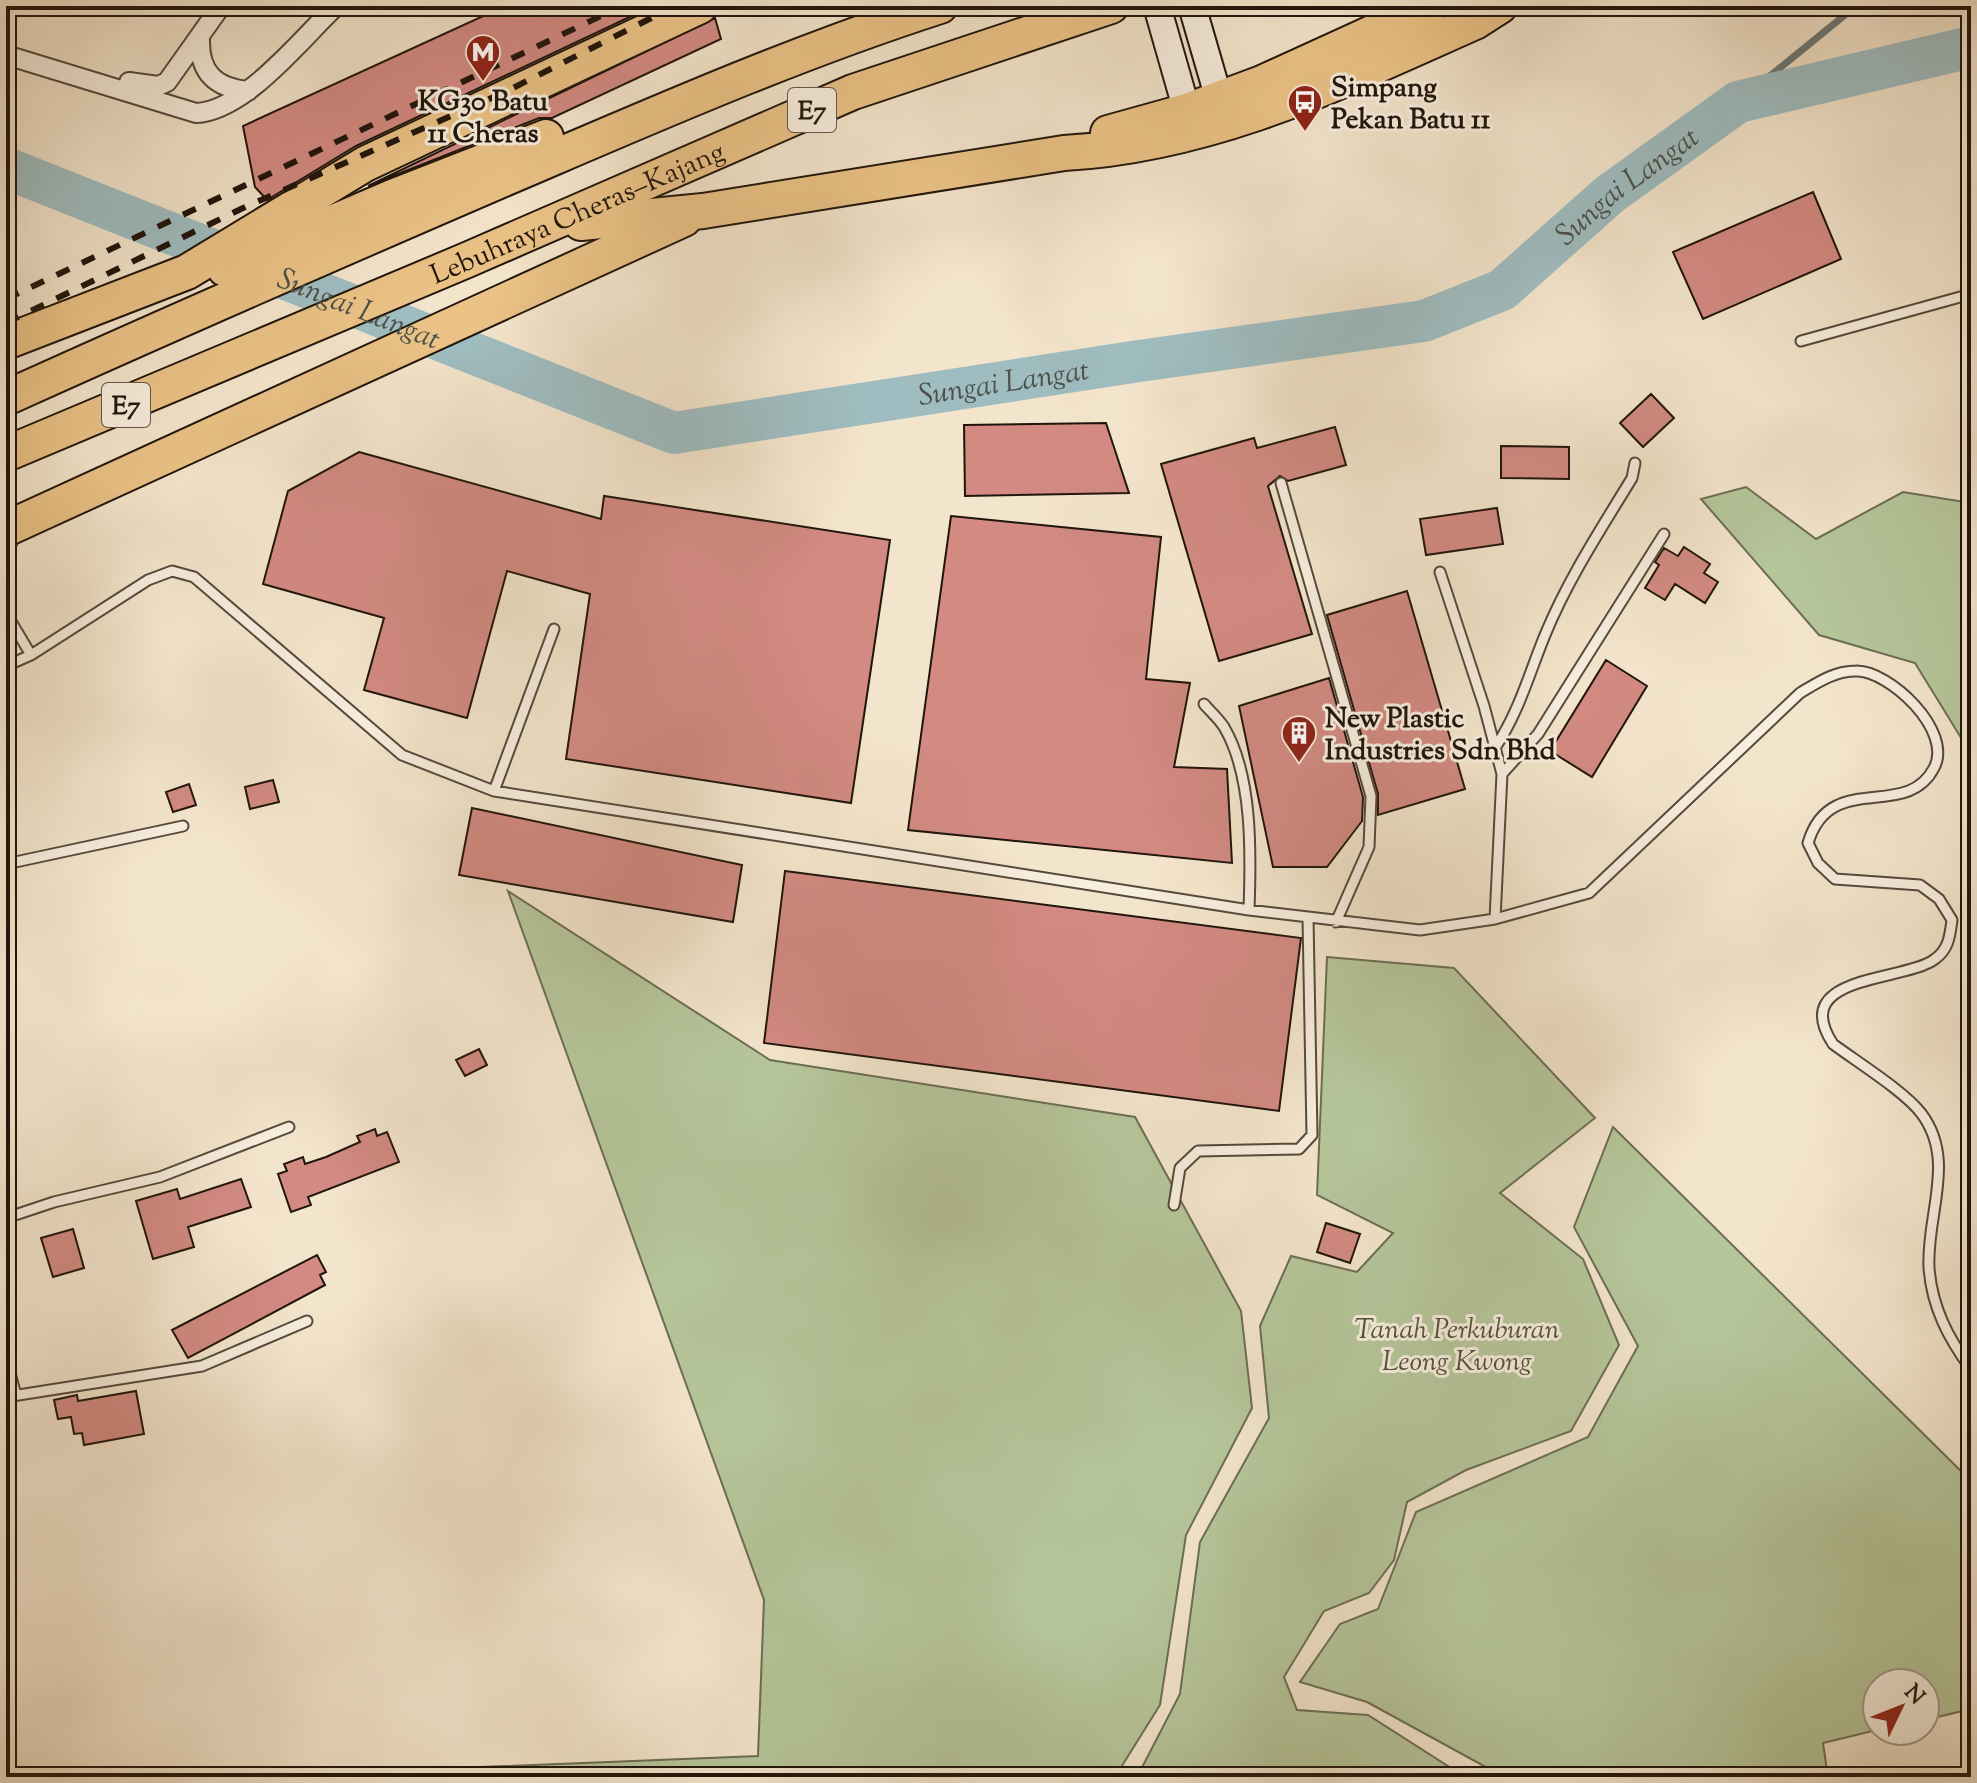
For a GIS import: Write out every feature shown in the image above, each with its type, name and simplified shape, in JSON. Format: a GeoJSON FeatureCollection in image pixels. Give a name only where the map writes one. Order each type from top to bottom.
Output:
{"type":"FeatureCollection","features":[{"type":"Feature","properties":{"kind":"highway"},"geometry":{"type":"LineString","coordinates":[[6,364],[176,283],[365,164],[700,6]]}},
{"type":"Feature","properties":{"kind":"highway","name":"Lebuhraya Cheras–Kajang"},"geometry":{"type":"LineString","coordinates":[[6,398],[216,303],[715,88],[834,40],[940,6]]}},
{"type":"Feature","properties":{"kind":"highway"},"geometry":{"type":"LineString","coordinates":[[1064,153],[1119,128],[1187,111],[1219,99],[1350,46],[1431,6]]}},
{"type":"Feature","properties":{"kind":"highway"},"geometry":{"type":"LineString","coordinates":[[537,229],[614,218],[703,211],[1064,153],[1115,150],[1170,141],[1265,113],[1475,22],[1500,6]]}},
{"type":"Feature","properties":{"kind":"highway","name":"Lebuhraya Cheras–Kajang"},"geometry":{"type":"LineString","coordinates":[[6,454],[246,355],[853,92],[1102,8]]}},
{"type":"Feature","properties":{"kind":"highway"},"geometry":{"type":"LineString","coordinates":[[6,342],[176,283],[616,109],[668,95],[715,88]]}},
{"type":"Feature","properties":{"kind":"highway"},"geometry":{"type":"LineString","coordinates":[[18,523],[520,297],[703,211]]}},
{"type":"Feature","properties":{"kind":"street"},"geometry":{"type":"LineString","coordinates":[[6,45],[132,83],[158,86],[175,75],[221,6]]}},
{"type":"Feature","properties":{"kind":"street"},"geometry":{"type":"LineString","coordinates":[[6,55],[196,113],[211,112],[248,91],[336,6]]}},
{"type":"Feature","properties":{"kind":"street"},"geometry":{"type":"LineString","coordinates":[[1157,6],[1187,111]]}},
{"type":"Feature","properties":{"kind":"street"},"geometry":{"type":"LineString","coordinates":[[1192,6],[1219,99]]}},
{"type":"Feature","properties":{"kind":"street"},"geometry":{"type":"LineString","coordinates":[[200,39],[201,64],[210,76],[226,88],[248,91]]}},
{"type":"Feature","properties":{"kind":"lane"},"geometry":{"type":"LineString","coordinates":[[1801,341],[1971,294]]}},
{"type":"Feature","properties":{"kind":"lane"},"geometry":{"type":"LineString","coordinates":[[1495,748],[1511,723],[1545,634],[1576,570],[1632,478],[1635,463]]}},
{"type":"Feature","properties":{"kind":"lane"},"geometry":{"type":"LineString","coordinates":[[1281,483],[1371,796],[1369,847],[1336,922]]}},
{"type":"Feature","properties":{"kind":"lane"},"geometry":{"type":"LineString","coordinates":[[6,555],[7,545],[18,523]]}},
{"type":"Feature","properties":{"kind":"lane"},"geometry":{"type":"LineString","coordinates":[[1502,774],[1538,734],[1664,534]]}},
{"type":"Feature","properties":{"kind":"lane"},"geometry":{"type":"LineString","coordinates":[[6,666],[31,655],[148,580],[172,571],[194,577],[402,755],[494,791],[1249,910],[1420,930],[1495,919],[1589,893],[1800,693],[1831,675],[1859,670],[1889,685],[1916,706],[1931,723],[1939,747],[1934,768],[1919,784],[1898,794],[1831,806],[1815,822],[1808,843],[1818,863],[1835,879],[1920,885],[1939,899],[1952,920],[1948,944],[1934,960],[1844,987],[1831,998],[1823,1012],[1823,1029],[1833,1044],[1919,1110],[1933,1132],[1940,1157],[1929,1267],[1937,1316],[1971,1369]]}},
{"type":"Feature","properties":{"kind":"lane"},"geometry":{"type":"LineString","coordinates":[[1440,572],[1502,774],[1495,919]]}},
{"type":"Feature","properties":{"kind":"lane"},"geometry":{"type":"LineString","coordinates":[[6,600],[7,615],[31,655]]}},
{"type":"Feature","properties":{"kind":"lane"},"geometry":{"type":"LineString","coordinates":[[494,791],[554,629]]}},
{"type":"Feature","properties":{"kind":"lane"},"geometry":{"type":"LineString","coordinates":[[1204,704],[1224,726],[1237,758],[1251,847],[1249,910]]}},
{"type":"Feature","properties":{"kind":"lane"},"geometry":{"type":"LineString","coordinates":[[6,864],[183,826]]}},
{"type":"Feature","properties":{"kind":"lane"},"geometry":{"type":"LineString","coordinates":[[1174,1205],[1180,1168],[1198,1151],[1299,1149],[1312,1135],[1308,918]]}},
{"type":"Feature","properties":{"kind":"lane"},"geometry":{"type":"LineString","coordinates":[[6,1218],[54,1202],[160,1177],[289,1127]]}},
{"type":"Feature","properties":{"kind":"lane"},"geometry":{"type":"LineString","coordinates":[[6,1359],[11,1396],[202,1366],[307,1321]]}},
{"type":"Feature","properties":{"kind":"green space"},"geometry":{"type":"Polygon","coordinates":[[[1746,487],[1816,539],[1903,492],[1971,503],[1971,873],[1963,741],[1915,663],[1819,635],[1701,499],[1746,487]]]}},
{"type":"Feature","properties":{"kind":"green space"},"geometry":{"type":"Polygon","coordinates":[[[508,891],[770,1060],[1135,1117],[1241,1311],[1252,1408],[1186,1535],[1160,1705],[1115,1777],[229,1777],[758,1756],[764,1600],[508,891]]]}},
{"type":"Feature","properties":{"kind":"green space","name":"Tanah Perkuburan Leong Kwong"},"geometry":{"type":"Polygon","coordinates":[[[1327,957],[1454,968],[1595,1118],[1500,1193],[1583,1259],[1619,1345],[1571,1431],[1466,1470],[1407,1502],[1394,1560],[1369,1593],[1324,1611],[1284,1677],[1297,1710],[1368,1715],[1465,1777],[1137,1777],[1180,1694],[1200,1542],[1269,1418],[1260,1326],[1291,1256],[1357,1272],[1393,1233],[1317,1195],[1327,957]]]}},
{"type":"Feature","properties":{"kind":"green space"},"geometry":{"type":"Polygon","coordinates":[[[1971,1089],[1971,1299],[1965,1290],[1971,1089]]]}},
{"type":"Feature","properties":{"kind":"green space"},"geometry":{"type":"Polygon","coordinates":[[[1613,1127],[1971,1481],[1971,1709],[1941,1716],[1941,1667],[1861,1667],[1861,1734],[1823,1743],[1828,1777],[1504,1777],[1367,1702],[1300,1682],[1340,1624],[1378,1609],[1416,1512],[1588,1437],[1638,1346],[1574,1227],[1613,1127]]]}},
{"type":"Feature","properties":{"kind":"building"},"geometry":{"type":"Polygon","coordinates":[[[505,6],[653,6],[356,146],[267,200],[255,187],[243,126],[505,6]]]}},
{"type":"Feature","properties":{"kind":"building"},"geometry":{"type":"Polygon","coordinates":[[[715,18],[721,39],[552,118],[539,118],[368,186],[715,18]]]}},
{"type":"Feature","properties":{"kind":"building"},"geometry":{"type":"Polygon","coordinates":[[[1813,192],[1841,259],[1703,319],[1673,252],[1813,192]]]}},
{"type":"Feature","properties":{"kind":"building"},"geometry":{"type":"Polygon","coordinates":[[[1651,394],[1674,418],[1643,447],[1620,423],[1651,394]]]}},
{"type":"Feature","properties":{"kind":"building"},"geometry":{"type":"Polygon","coordinates":[[[1106,423],[1129,493],[965,496],[964,425],[1106,423]]]}},
{"type":"Feature","properties":{"kind":"building"},"geometry":{"type":"Polygon","coordinates":[[[1335,427],[1346,465],[1288,481],[1280,476],[1268,486],[1312,634],[1219,661],[1161,464],[1254,438],[1257,448],[1335,427]]]}},
{"type":"Feature","properties":{"kind":"building"},"geometry":{"type":"Polygon","coordinates":[[[1501,446],[1569,447],[1569,479],[1501,478],[1501,446]]]}},
{"type":"Feature","properties":{"kind":"building"},"geometry":{"type":"Polygon","coordinates":[[[359,452],[601,519],[604,496],[890,540],[851,803],[566,759],[590,594],[507,571],[467,718],[364,690],[384,618],[263,584],[288,491],[359,452]]]}},
{"type":"Feature","properties":{"kind":"building"},"geometry":{"type":"Polygon","coordinates":[[[1497,508],[1503,544],[1426,555],[1420,519],[1497,508]]]}},
{"type":"Feature","properties":{"kind":"building"},"geometry":{"type":"Polygon","coordinates":[[[951,516],[1161,537],[1146,679],[1190,683],[1174,767],[1227,769],[1232,863],[908,830],[951,516]]]}},
{"type":"Feature","properties":{"kind":"building"},"geometry":{"type":"Polygon","coordinates":[[[1684,547],[1710,564],[1704,573],[1718,582],[1705,603],[1675,584],[1665,600],[1645,588],[1659,565],[1655,562],[1664,548],[1678,556],[1684,547]]]}},
{"type":"Feature","properties":{"kind":"building"},"geometry":{"type":"Polygon","coordinates":[[[1407,591],[1465,789],[1378,815],[1378,794],[1327,615],[1407,591]]]}},
{"type":"Feature","properties":{"kind":"building"},"geometry":{"type":"Polygon","coordinates":[[[1606,660],[1647,686],[1592,777],[1550,751],[1606,660]]]}},
{"type":"Feature","properties":{"kind":"building","name":"New Plastic Industries Sdn Bhd"},"geometry":{"type":"Polygon","coordinates":[[[1329,678],[1363,797],[1362,821],[1327,867],[1273,867],[1239,706],[1329,678]]]}},
{"type":"Feature","properties":{"kind":"building"},"geometry":{"type":"Polygon","coordinates":[[[273,780],[279,802],[250,809],[245,787],[273,780]]]}},
{"type":"Feature","properties":{"kind":"building"},"geometry":{"type":"Polygon","coordinates":[[[189,784],[196,805],[173,812],[166,792],[189,784]]]}},
{"type":"Feature","properties":{"kind":"building"},"geometry":{"type":"Polygon","coordinates":[[[472,808],[742,865],[733,922],[459,875],[472,808]]]}},
{"type":"Feature","properties":{"kind":"building"},"geometry":{"type":"Polygon","coordinates":[[[785,871],[1301,938],[1279,1111],[764,1043],[785,871]]]}},
{"type":"Feature","properties":{"kind":"building"},"geometry":{"type":"Polygon","coordinates":[[[479,1049],[487,1065],[465,1076],[456,1060],[479,1049]]]}},
{"type":"Feature","properties":{"kind":"building"},"geometry":{"type":"Polygon","coordinates":[[[375,1129],[377,1136],[387,1132],[399,1162],[308,1197],[311,1205],[291,1212],[278,1174],[287,1171],[284,1164],[303,1157],[305,1164],[326,1157],[360,1142],[357,1136],[375,1129]]]}},
{"type":"Feature","properties":{"kind":"building"},"geometry":{"type":"Polygon","coordinates":[[[241,1179],[251,1207],[188,1227],[194,1247],[153,1259],[136,1201],[177,1189],[180,1199],[241,1179]]]}},
{"type":"Feature","properties":{"kind":"building"},"geometry":{"type":"Polygon","coordinates":[[[1326,1223],[1360,1234],[1350,1263],[1317,1252],[1326,1223]]]}},
{"type":"Feature","properties":{"kind":"building"},"geometry":{"type":"Polygon","coordinates":[[[73,1229],[84,1268],[53,1277],[41,1238],[73,1229]]]}},
{"type":"Feature","properties":{"kind":"building"},"geometry":{"type":"Polygon","coordinates":[[[317,1255],[326,1272],[320,1275],[325,1285],[188,1358],[172,1330],[317,1255]]]}},
{"type":"Feature","properties":{"kind":"building"},"geometry":{"type":"Polygon","coordinates":[[[136,1391],[144,1434],[84,1445],[82,1433],[74,1434],[71,1417],[58,1419],[54,1400],[77,1395],[78,1401],[136,1391]]]}},
{"type":"Feature","properties":{"kind":"waterway"},"geometry":{"type":"LineString","coordinates":[[1738,102],[1856,6]]}},
{"type":"Feature","properties":{"kind":"waterway","name":"Sungai Langat"},"geometry":{"type":"LineString","coordinates":[[6,168],[674,433],[1139,361],[1424,321],[1502,290],[1610,194],[1738,102],[1971,47]]}},
{"type":"Feature","properties":{"kind":"railway"},"geometry":{"type":"LineString","coordinates":[[6,299],[622,6]]}},
{"type":"Feature","properties":{"kind":"railway"},"geometry":{"type":"LineString","coordinates":[[6,323],[243,208],[503,93],[675,6]]}},
{"type":"Feature","properties":{"kind":"place","name":"KG30 Batu 11 Cheras"},"geometry":{"type":"Point","coordinates":[483,83]}},
{"type":"Feature","properties":{"kind":"place","name":"Simpang Pekan Batu 11"},"geometry":{"type":"Point","coordinates":[1305,133]}},
{"type":"Feature","properties":{"kind":"place","name":"New Plastic Industries Sdn Bhd"},"geometry":{"type":"Point","coordinates":[1299,764]}}]}
